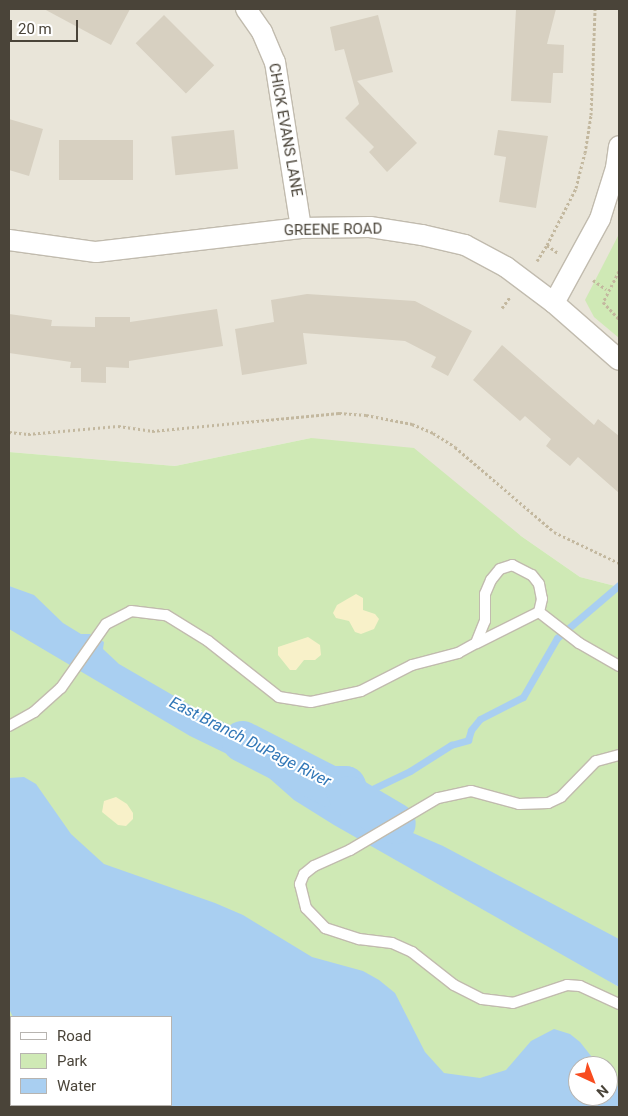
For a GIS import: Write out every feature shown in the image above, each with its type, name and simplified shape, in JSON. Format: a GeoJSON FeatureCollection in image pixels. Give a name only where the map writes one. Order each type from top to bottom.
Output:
{"type":"FeatureCollection","features":[{"type":"Feature","properties":{"kind":"street","name":"CHICK EVANS LANE"},"geometry":{"type":"LineString","coordinates":[[246,9],[262,32],[275,62],[301,228]]}},
{"type":"Feature","properties":{"kind":"street"},"geometry":{"type":"LineString","coordinates":[[554,302],[600,219],[616,168],[619,146]]}},
{"type":"Feature","properties":{"kind":"street","name":"GREENE ROAD"},"geometry":{"type":"LineString","coordinates":[[9,240],[96,252],[301,228],[370,227],[465,245],[506,267],[554,302],[619,360]]}},
{"type":"Feature","properties":{"kind":"lane"},"geometry":{"type":"LineString","coordinates":[[9,726],[34,712],[61,688],[112,619],[131,612],[166,615],[208,641],[279,697],[311,702],[361,691],[412,664],[458,653],[538,612],[542,599],[539,584],[532,575],[512,565],[500,570],[485,594],[485,621],[476,643]]}},
{"type":"Feature","properties":{"kind":"lane"},"geometry":{"type":"LineString","coordinates":[[538,612],[576,641],[619,666]]}},
{"type":"Feature","properties":{"kind":"lane"},"geometry":{"type":"LineString","coordinates":[[619,755],[596,761],[561,797],[548,804],[519,804],[471,791],[438,798],[350,850],[314,866],[304,874],[300,884],[306,908],[325,928],[358,939],[392,943],[412,952],[468,993],[495,1003],[513,1003],[567,985],[580,986],[619,1004]]}},
{"type":"Feature","properties":{"kind":"path"},"geometry":{"type":"LineString","coordinates":[[538,261],[576,188],[585,153],[591,115],[595,9]]}},
{"type":"Feature","properties":{"kind":"path"},"geometry":{"type":"LineString","coordinates":[[547,245],[560,255]]}},
{"type":"Feature","properties":{"kind":"path"},"geometry":{"type":"LineString","coordinates":[[619,271],[606,289],[603,302],[619,320]]}},
{"type":"Feature","properties":{"kind":"path"},"geometry":{"type":"LineString","coordinates":[[593,280],[606,289]]}},
{"type":"Feature","properties":{"kind":"path"},"geometry":{"type":"LineString","coordinates":[[502,308],[513,292]]}},
{"type":"Feature","properties":{"kind":"path"},"geometry":{"type":"LineString","coordinates":[[9,432],[28,434],[118,426],[152,431],[339,413],[366,415],[412,424],[432,432],[455,447],[554,532],[619,563]]}},
{"type":"Feature","properties":{"kind":"shaded area"},"geometry":{"type":"Polygon","coordinates":[[[9,9],[619,9],[619,587],[580,577],[521,536],[311,438],[175,466],[9,452],[9,9]]]}},
{"type":"Feature","properties":{"kind":"green space"},"geometry":{"type":"Polygon","coordinates":[[[619,234],[619,338],[594,317],[585,300],[619,234]]]}},
{"type":"Feature","properties":{"kind":"green space"},"geometry":{"type":"Polygon","coordinates":[[[311,438],[414,448],[521,536],[580,577],[619,587],[619,934],[606,979],[619,987],[619,1107],[9,1107],[9,452],[175,466],[311,438]]]}},
{"type":"Feature","properties":{"kind":"sand"},"geometry":{"type":"Polygon","coordinates":[[[356,594],[363,598],[363,610],[375,614],[379,619],[374,629],[361,634],[355,632],[349,621],[336,618],[333,613],[337,605],[356,594]]]}},
{"type":"Feature","properties":{"kind":"sand"},"geometry":{"type":"Polygon","coordinates":[[[308,637],[320,645],[321,655],[315,660],[304,660],[296,670],[290,670],[278,655],[278,647],[308,637]]]}},
{"type":"Feature","properties":{"kind":"sand"},"geometry":{"type":"Polygon","coordinates":[[[116,797],[127,804],[133,813],[133,819],[126,826],[118,825],[102,812],[104,801],[116,797]]]}},
{"type":"Feature","properties":{"kind":"water"},"geometry":{"type":"Polygon","coordinates":[[[9,586],[34,595],[63,623],[81,634],[90,634],[104,642],[103,649],[119,664],[207,715],[260,739],[291,766],[330,786],[345,786],[349,796],[380,810],[406,830],[443,846],[619,939],[619,987],[334,825],[294,800],[260,770],[190,736],[9,629],[9,586]]]}},
{"type":"Feature","properties":{"kind":"water"},"geometry":{"type":"Polygon","coordinates":[[[24,777],[36,784],[71,834],[104,864],[215,903],[243,915],[312,957],[363,971],[379,980],[395,993],[425,1052],[444,1073],[480,1078],[506,1070],[531,1041],[554,1029],[570,1034],[580,1042],[591,1056],[568,1056],[568,1106],[618,1106],[618,1086],[619,1107],[30,1107],[172,1106],[172,1016],[12,1016],[9,1009],[9,778],[24,777]]]}},
{"type":"Feature","properties":{"kind":"building"},"geometry":{"type":"Polygon","coordinates":[[[44,9],[130,9],[111,45],[44,9]]]}},
{"type":"Feature","properties":{"kind":"building"},"geometry":{"type":"Polygon","coordinates":[[[516,9],[556,9],[547,44],[564,45],[563,73],[553,73],[551,103],[511,101],[516,9]]]}},
{"type":"Feature","properties":{"kind":"building"},"geometry":{"type":"Polygon","coordinates":[[[164,15],[214,65],[186,93],[136,43],[164,15]]]}},
{"type":"Feature","properties":{"kind":"building"},"geometry":{"type":"Polygon","coordinates":[[[378,15],[393,72],[357,81],[417,143],[387,172],[369,152],[374,147],[345,118],[359,104],[344,49],[335,51],[330,27],[378,15]]]}},
{"type":"Feature","properties":{"kind":"building"},"geometry":{"type":"Polygon","coordinates":[[[9,119],[43,129],[29,176],[9,170],[9,119]]]}},
{"type":"Feature","properties":{"kind":"building"},"geometry":{"type":"Polygon","coordinates":[[[234,130],[238,169],[175,175],[171,137],[234,130]]]}},
{"type":"Feature","properties":{"kind":"building"},"geometry":{"type":"Polygon","coordinates":[[[498,130],[548,136],[536,208],[499,202],[506,157],[494,155],[498,130]]]}},
{"type":"Feature","properties":{"kind":"building"},"geometry":{"type":"Polygon","coordinates":[[[59,140],[133,140],[133,180],[59,180],[59,140]]]}},
{"type":"Feature","properties":{"kind":"building"},"geometry":{"type":"Polygon","coordinates":[[[307,294],[415,301],[472,331],[448,376],[431,367],[436,357],[405,341],[303,333],[307,364],[242,375],[235,329],[274,322],[271,300],[307,294]]]}},
{"type":"Feature","properties":{"kind":"building"},"geometry":{"type":"Polygon","coordinates":[[[217,309],[223,346],[129,361],[129,368],[106,367],[106,383],[81,382],[81,368],[70,368],[71,362],[9,353],[9,314],[52,320],[51,326],[95,327],[95,317],[130,317],[130,322],[217,309]]]}},
{"type":"Feature","properties":{"kind":"building"},"geometry":{"type":"Polygon","coordinates":[[[502,345],[594,425],[598,419],[619,436],[619,493],[578,457],[570,466],[546,446],[551,439],[525,416],[520,421],[473,380],[502,345]]]}},
{"type":"Feature","properties":{"kind":"waterway"},"geometry":{"type":"LineString","coordinates":[[345,786],[349,796],[362,794],[410,771],[451,745],[468,740],[471,730],[480,719],[523,697],[557,638],[619,585]]}},
{"type":"Feature","properties":{"kind":"waterway","name":"East Branch DuPage River"},"geometry":{"type":"LineString","coordinates":[[242,741],[330,786],[345,786],[349,796],[395,823]]}}]}
